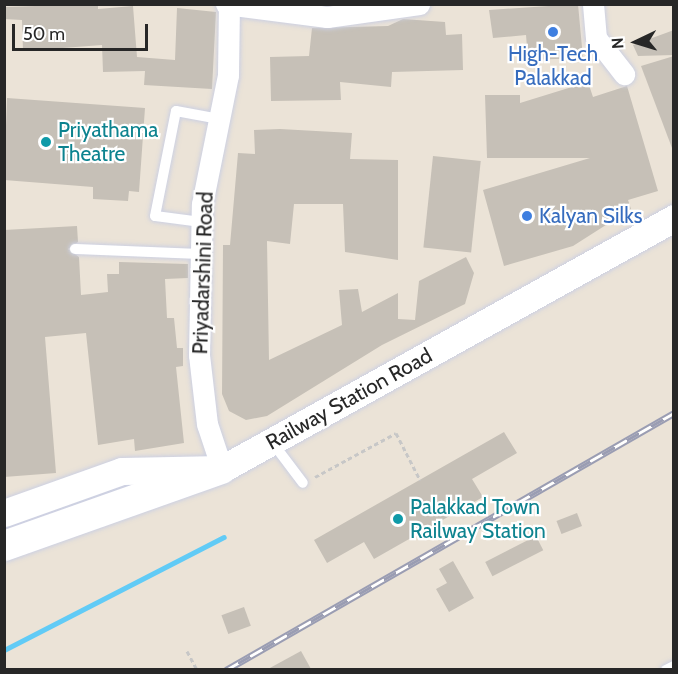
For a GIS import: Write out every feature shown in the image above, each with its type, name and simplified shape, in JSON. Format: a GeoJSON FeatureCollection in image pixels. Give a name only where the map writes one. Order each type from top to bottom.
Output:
{"type":"FeatureCollection","features":[{"type":"Feature","properties":{"kind":"main road"},"geometry":{"type":"LineString","coordinates":[[4,546],[222,469]]}},
{"type":"Feature","properties":{"kind":"street"},"geometry":{"type":"LineString","coordinates":[[228,5],[327,17],[419,4]]}},
{"type":"Feature","properties":{"kind":"street"},"geometry":{"type":"LineString","coordinates":[[593,4],[596,38],[624,74]]}},
{"type":"Feature","properties":{"kind":"street","name":"Priyadarshini Road"},"geometry":{"type":"LineString","coordinates":[[222,469],[207,424],[199,355],[201,222],[228,75],[228,5]]}},
{"type":"Feature","properties":{"kind":"street","name":"Railway Station Road"},"geometry":{"type":"LineString","coordinates":[[4,513],[122,471],[222,469],[674,218]]}},
{"type":"Feature","properties":{"kind":"lane"},"geometry":{"type":"LineString","coordinates":[[201,222],[155,216],[176,111],[219,119]]}},
{"type":"Feature","properties":{"kind":"lane"},"geometry":{"type":"LineString","coordinates":[[75,249],[201,254]]}},
{"type":"Feature","properties":{"kind":"lane"},"geometry":{"type":"LineString","coordinates":[[272,441],[303,483]]}},
{"type":"Feature","properties":{"kind":"lane"},"geometry":{"type":"LineString","coordinates":[[666,669],[674,666]]}},
{"type":"Feature","properties":{"kind":"path"},"geometry":{"type":"LineString","coordinates":[[303,483],[396,433],[420,480]]}},
{"type":"Feature","properties":{"kind":"path"},"geometry":{"type":"LineString","coordinates":[[187,651],[197,669]]}},
{"type":"Feature","properties":{"kind":"building"},"geometry":{"type":"Polygon","coordinates":[[[98,4],[98,9],[133,6],[137,57],[175,60],[177,8],[216,12],[212,89],[144,85],[145,71],[103,72],[102,45],[23,51],[22,20],[4,19],[4,7],[98,4]]]}},
{"type":"Feature","properties":{"kind":"building","name":"High-Tech Palakkad"},"geometry":{"type":"Polygon","coordinates":[[[578,4],[583,58],[528,60],[526,35],[493,38],[489,10],[578,4]]]}},
{"type":"Feature","properties":{"kind":"building"},"geometry":{"type":"Polygon","coordinates":[[[403,19],[445,22],[446,35],[462,34],[463,70],[392,72],[391,87],[340,82],[341,100],[271,101],[270,57],[309,56],[312,28],[388,26],[403,19]]]}},
{"type":"Feature","properties":{"kind":"building"},"geometry":{"type":"Polygon","coordinates":[[[674,30],[674,55],[638,56],[633,45],[674,30]]]}},
{"type":"Feature","properties":{"kind":"building"},"geometry":{"type":"Polygon","coordinates":[[[674,56],[674,147],[672,148],[641,66],[674,56]]]}},
{"type":"Feature","properties":{"kind":"building"},"geometry":{"type":"Polygon","coordinates":[[[588,82],[593,97],[627,86],[658,191],[628,200],[631,209],[573,246],[504,266],[483,190],[590,158],[487,158],[485,95],[520,95],[520,103],[588,82]]]}},
{"type":"Feature","properties":{"kind":"building"},"geometry":{"type":"Polygon","coordinates":[[[7,98],[145,108],[139,192],[129,191],[128,201],[93,199],[93,187],[4,180],[7,98]]]}},
{"type":"Feature","properties":{"kind":"building"},"geometry":{"type":"Polygon","coordinates":[[[254,130],[352,133],[350,159],[398,160],[398,260],[345,252],[343,204],[294,204],[290,244],[267,241],[269,360],[342,325],[339,290],[358,289],[362,312],[398,293],[398,319],[415,320],[419,281],[466,257],[474,273],[465,304],[382,345],[267,416],[246,420],[229,411],[222,394],[223,245],[230,245],[238,153],[255,154],[254,130]]]}},
{"type":"Feature","properties":{"kind":"building"},"geometry":{"type":"Polygon","coordinates":[[[433,156],[481,161],[471,253],[423,247],[433,156]]]}},
{"type":"Feature","properties":{"kind":"building"},"geometry":{"type":"Polygon","coordinates":[[[77,226],[78,242],[68,249],[79,257],[81,295],[108,292],[107,274],[119,274],[119,262],[188,264],[188,278],[165,279],[167,318],[174,318],[177,348],[183,348],[183,366],[176,367],[184,443],[135,451],[134,439],[98,445],[86,333],[45,337],[56,473],[4,477],[4,230],[77,226]]]}},
{"type":"Feature","properties":{"kind":"building","name":"Palakkad Town Railway Station"},"geometry":{"type":"Polygon","coordinates":[[[504,432],[517,453],[472,479],[483,497],[374,559],[364,542],[327,563],[314,540],[504,432]]]}},
{"type":"Feature","properties":{"kind":"building"},"geometry":{"type":"Polygon","coordinates":[[[577,513],[582,526],[561,534],[556,521],[577,513]]]}},
{"type":"Feature","properties":{"kind":"building"},"geometry":{"type":"Polygon","coordinates":[[[536,536],[543,550],[492,576],[485,562],[536,536]]]}},
{"type":"Feature","properties":{"kind":"building"},"geometry":{"type":"Polygon","coordinates":[[[453,561],[474,598],[449,612],[436,589],[447,583],[439,569],[453,561]]]}},
{"type":"Feature","properties":{"kind":"building"},"geometry":{"type":"Polygon","coordinates":[[[244,607],[251,626],[228,634],[221,615],[244,607]]]}},
{"type":"Feature","properties":{"kind":"building"},"geometry":{"type":"Polygon","coordinates":[[[301,651],[311,669],[268,669],[301,651]]]}},
{"type":"Feature","properties":{"kind":"waterway"},"geometry":{"type":"LineString","coordinates":[[4,650],[224,537]]}},
{"type":"Feature","properties":{"kind":"railway"},"geometry":{"type":"LineString","coordinates":[[226,670],[674,413]]}},
{"type":"Feature","properties":{"kind":"place","name":"High-Tech Palakkad"},"geometry":{"type":"Point","coordinates":[553,32]}},
{"type":"Feature","properties":{"kind":"place","name":"Priyathama Theatre"},"geometry":{"type":"Point","coordinates":[46,142]}},
{"type":"Feature","properties":{"kind":"place","name":"Kalyan Silks"},"geometry":{"type":"Point","coordinates":[527,216]}},
{"type":"Feature","properties":{"kind":"place","name":"Palakkad Town Railway Station"},"geometry":{"type":"Point","coordinates":[398,519]}}]}
